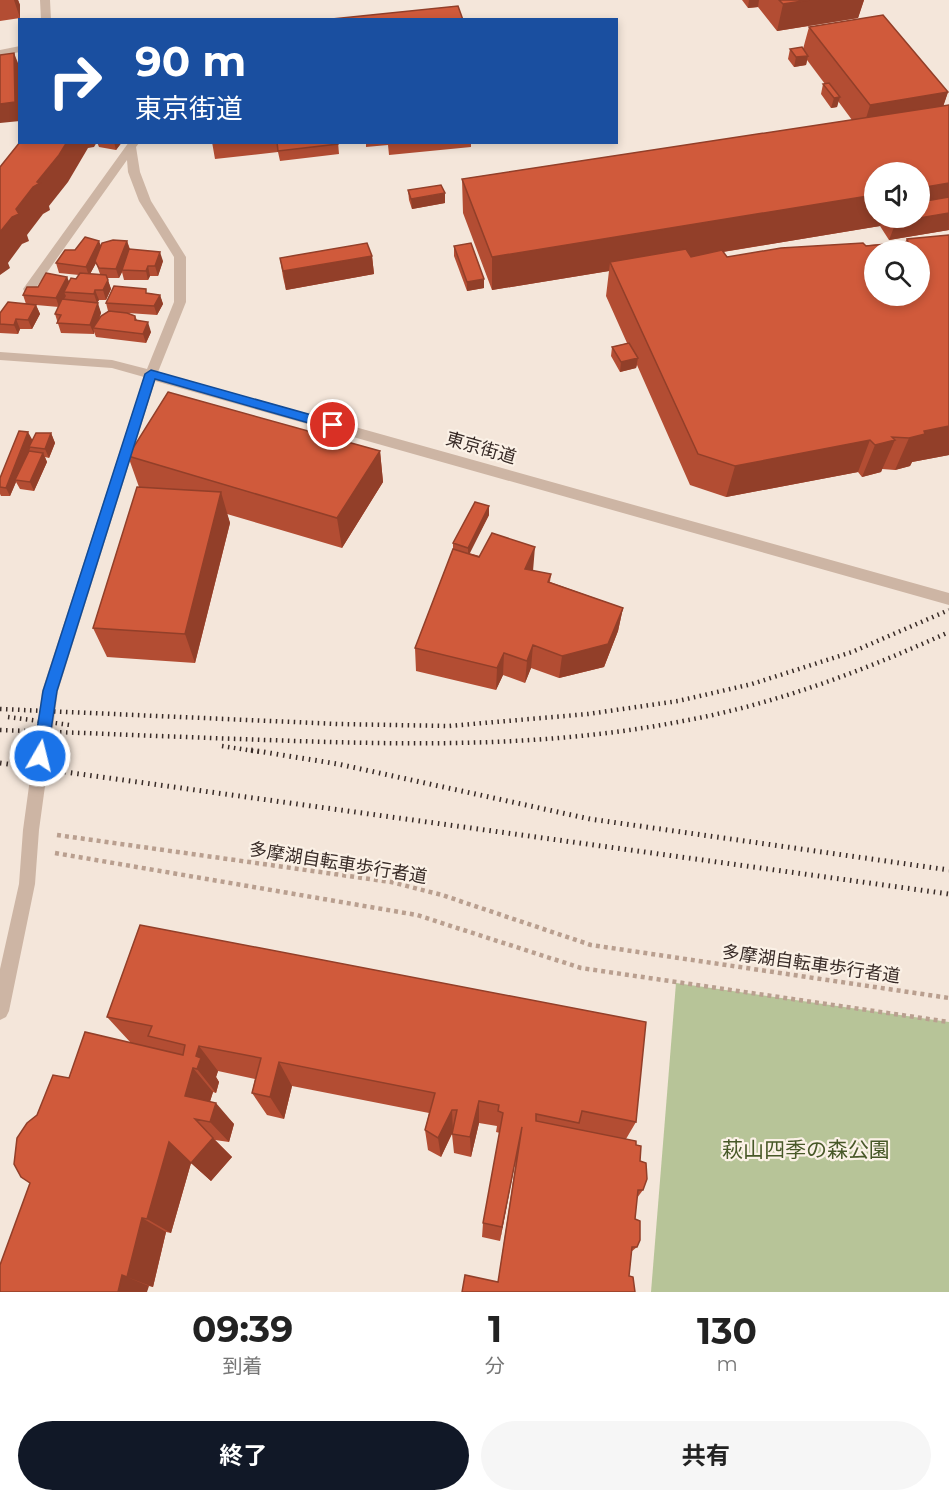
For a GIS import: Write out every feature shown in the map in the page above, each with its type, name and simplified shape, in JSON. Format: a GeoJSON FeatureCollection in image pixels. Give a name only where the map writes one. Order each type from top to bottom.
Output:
{"type":"FeatureCollection","features":[{"type":"Feature","properties":{"kind":"street"},"geometry":{"type":"LineString","coordinates":[[45,0],[46,18]]}},
{"type":"Feature","properties":{"kind":"street"},"geometry":{"type":"LineString","coordinates":[[0,53],[18,49]]}},
{"type":"Feature","properties":{"kind":"street"},"geometry":{"type":"LineString","coordinates":[[29,289],[133,145]]}},
{"type":"Feature","properties":{"kind":"street"},"geometry":{"type":"LineString","coordinates":[[0,1011],[27,884],[31,830],[50,691],[151,374],[180,302],[180,257],[145,201],[134,172],[133,145]]}},
{"type":"Feature","properties":{"kind":"street","name":"東京街道"},"geometry":{"type":"LineString","coordinates":[[0,356],[112,364],[949,599]]}},
{"type":"Feature","properties":{"kind":"path","name":"多摩湖自転車歩行者道"},"geometry":{"type":"LineString","coordinates":[[31,830],[92,841],[391,882],[449,895],[553,935],[591,945],[949,998]]}},
{"type":"Feature","properties":{"kind":"path"},"geometry":{"type":"LineString","coordinates":[[30,848],[417,915],[581,969],[949,1022]]}},
{"type":"Feature","properties":{"kind":"green space","name":"萩山四季の森公園"},"geometry":{"type":"Polygon","coordinates":[[[676,983],[949,1022],[949,1292],[651,1292],[676,983]]]}},
{"type":"Feature","properties":{"kind":"building"},"geometry":{"type":"Polygon","coordinates":[[[779,0],[809,0],[783,4],[779,0]]]}},
{"type":"Feature","properties":{"kind":"building"},"geometry":{"type":"Polygon","coordinates":[[[458,6],[462,18],[341,18],[458,6]]]}},
{"type":"Feature","properties":{"kind":"building"},"geometry":{"type":"Polygon","coordinates":[[[883,15],[948,92],[870,105],[809,27],[883,15]]]}},
{"type":"Feature","properties":{"kind":"building"},"geometry":{"type":"Polygon","coordinates":[[[802,47],[808,56],[796,57],[790,49],[802,47]]]}},
{"type":"Feature","properties":{"kind":"building"},"geometry":{"type":"Polygon","coordinates":[[[14,53],[15,102],[0,104],[0,55],[14,53]]]}},
{"type":"Feature","properties":{"kind":"building"},"geometry":{"type":"Polygon","coordinates":[[[829,83],[840,97],[834,98],[823,84],[829,83]]]}},
{"type":"Feature","properties":{"kind":"building"},"geometry":{"type":"Polygon","coordinates":[[[949,105],[949,183],[930,186],[930,162],[864,162],[864,197],[492,257],[462,179],[949,105]]]}},
{"type":"Feature","properties":{"kind":"building"},"geometry":{"type":"Polygon","coordinates":[[[18,144],[66,144],[37,182],[40,183],[33,187],[16,209],[19,214],[12,217],[0,232],[0,167],[18,144]]]}},
{"type":"Feature","properties":{"kind":"building"},"geometry":{"type":"Polygon","coordinates":[[[277,144],[338,144],[278,151],[277,144]]]}},
{"type":"Feature","properties":{"kind":"building"},"geometry":{"type":"Polygon","coordinates":[[[441,185],[445,193],[411,199],[408,190],[441,185]]]}},
{"type":"Feature","properties":{"kind":"building"},"geometry":{"type":"Polygon","coordinates":[[[949,197],[949,213],[930,216],[930,200],[949,197]]]}},
{"type":"Feature","properties":{"kind":"building"},"geometry":{"type":"Polygon","coordinates":[[[949,235],[949,426],[924,431],[925,434],[909,438],[892,437],[895,440],[875,445],[870,440],[735,466],[698,454],[610,262],[686,249],[691,257],[722,250],[727,257],[781,248],[863,243],[864,306],[930,306],[930,240],[907,240],[949,235]]]}},
{"type":"Feature","properties":{"kind":"building"},"geometry":{"type":"Polygon","coordinates":[[[85,237],[99,241],[86,267],[56,263],[65,250],[75,250],[85,237]]]}},
{"type":"Feature","properties":{"kind":"building"},"geometry":{"type":"Polygon","coordinates":[[[113,240],[127,241],[116,269],[99,268],[95,261],[102,243],[113,240]]]}},
{"type":"Feature","properties":{"kind":"building"},"geometry":{"type":"Polygon","coordinates":[[[367,243],[372,256],[283,271],[280,258],[367,243]]]}},
{"type":"Feature","properties":{"kind":"building"},"geometry":{"type":"Polygon","coordinates":[[[471,243],[484,279],[467,282],[454,246],[471,243]]]}},
{"type":"Feature","properties":{"kind":"building"},"geometry":{"type":"Polygon","coordinates":[[[129,249],[160,252],[155,266],[148,266],[146,271],[122,270],[129,249]]]}},
{"type":"Feature","properties":{"kind":"building"},"geometry":{"type":"Polygon","coordinates":[[[46,273],[67,277],[56,298],[23,295],[27,287],[38,287],[46,273]]]}},
{"type":"Feature","properties":{"kind":"building"},"geometry":{"type":"Polygon","coordinates":[[[80,273],[106,275],[108,280],[103,290],[95,290],[94,294],[64,292],[71,278],[76,279],[80,273]]]}},
{"type":"Feature","properties":{"kind":"building"},"geometry":{"type":"Polygon","coordinates":[[[114,286],[146,289],[146,293],[160,295],[154,306],[106,303],[114,286]]]}},
{"type":"Feature","properties":{"kind":"building"},"geometry":{"type":"Polygon","coordinates":[[[62,299],[98,303],[90,325],[57,323],[61,315],[55,314],[62,299]]]}},
{"type":"Feature","properties":{"kind":"building"},"geometry":{"type":"Polygon","coordinates":[[[8,302],[36,305],[28,320],[16,319],[14,325],[0,324],[0,313],[8,302]]]}},
{"type":"Feature","properties":{"kind":"building"},"geometry":{"type":"Polygon","coordinates":[[[109,311],[127,313],[135,316],[135,320],[148,322],[143,334],[93,328],[101,316],[109,311]]]}},
{"type":"Feature","properties":{"kind":"building"},"geometry":{"type":"Polygon","coordinates":[[[629,343],[638,358],[621,362],[612,347],[629,343]]]}},
{"type":"Feature","properties":{"kind":"building"},"geometry":{"type":"Polygon","coordinates":[[[168,392],[380,451],[337,518],[128,456],[168,392]]]}},
{"type":"Feature","properties":{"kind":"building"},"geometry":{"type":"Polygon","coordinates":[[[19,431],[28,432],[6,488],[0,487],[0,478],[19,431]]]}},
{"type":"Feature","properties":{"kind":"building"},"geometry":{"type":"Polygon","coordinates":[[[36,433],[51,433],[45,449],[29,447],[36,433]]]}},
{"type":"Feature","properties":{"kind":"building"},"geometry":{"type":"Polygon","coordinates":[[[29,451],[43,453],[30,482],[15,480],[29,451]]]}},
{"type":"Feature","properties":{"kind":"building"},"geometry":{"type":"Polygon","coordinates":[[[137,487],[221,492],[185,634],[93,628],[137,487]]]}},
{"type":"Feature","properties":{"kind":"building"},"geometry":{"type":"Polygon","coordinates":[[[475,502],[489,506],[468,548],[453,543],[475,502]]]}},
{"type":"Feature","properties":{"kind":"building"},"geometry":{"type":"Polygon","coordinates":[[[492,533],[535,547],[525,569],[551,574],[548,582],[623,608],[608,644],[562,656],[533,645],[527,661],[504,653],[497,668],[415,648],[453,549],[479,557],[492,533]]]}},
{"type":"Feature","properties":{"kind":"building"},"geometry":{"type":"Polygon","coordinates":[[[140,925],[646,1022],[636,1122],[582,1111],[579,1123],[536,1114],[536,1121],[636,1141],[636,1145],[641,1146],[640,1161],[646,1163],[647,1179],[643,1190],[638,1190],[635,1219],[640,1221],[640,1240],[637,1247],[632,1247],[629,1276],[633,1277],[635,1292],[462,1292],[465,1275],[498,1282],[522,1127],[502,1227],[483,1223],[503,1113],[498,1111],[499,1105],[479,1101],[470,1137],[452,1134],[457,1110],[452,1110],[438,1138],[425,1130],[435,1093],[279,1062],[270,1097],[252,1093],[261,1058],[199,1046],[196,1056],[201,1058],[197,1069],[193,1068],[185,1096],[216,1103],[210,1122],[195,1119],[213,1138],[191,1163],[169,1142],[147,1219],[142,1218],[127,1277],[122,1275],[118,1292],[0,1292],[0,1265],[30,1183],[21,1177],[14,1164],[17,1138],[27,1123],[37,1115],[53,1075],[69,1078],[85,1032],[183,1055],[185,1045],[148,1036],[152,1026],[107,1017],[140,925]]]}},
{"type":"Feature","properties":{"kind":"railway"},"geometry":{"type":"LineString","coordinates":[[0,709],[338,724],[449,726],[588,714],[678,701],[752,684],[852,652],[949,610]]}},
{"type":"Feature","properties":{"kind":"railway"},"geometry":{"type":"LineString","coordinates":[[0,730],[372,743],[476,742],[579,736],[683,721],[785,696],[852,673],[949,632]]}},
{"type":"Feature","properties":{"kind":"railway"},"geometry":{"type":"LineString","coordinates":[[8,717],[70,725]]}},
{"type":"Feature","properties":{"kind":"railway"},"geometry":{"type":"LineString","coordinates":[[222,746],[260,752]]}},
{"type":"Feature","properties":{"kind":"railway"},"geometry":{"type":"LineString","coordinates":[[251,750],[338,764],[590,819],[949,870]]}},
{"type":"Feature","properties":{"kind":"railway"},"geometry":{"type":"LineString","coordinates":[[0,763],[949,894]]}},
{"type":"Feature","properties":{"kind":"route"},"geometry":{"type":"LineString","coordinates":[[40,756],[50,691],[151,374],[333,425]]}}]}
